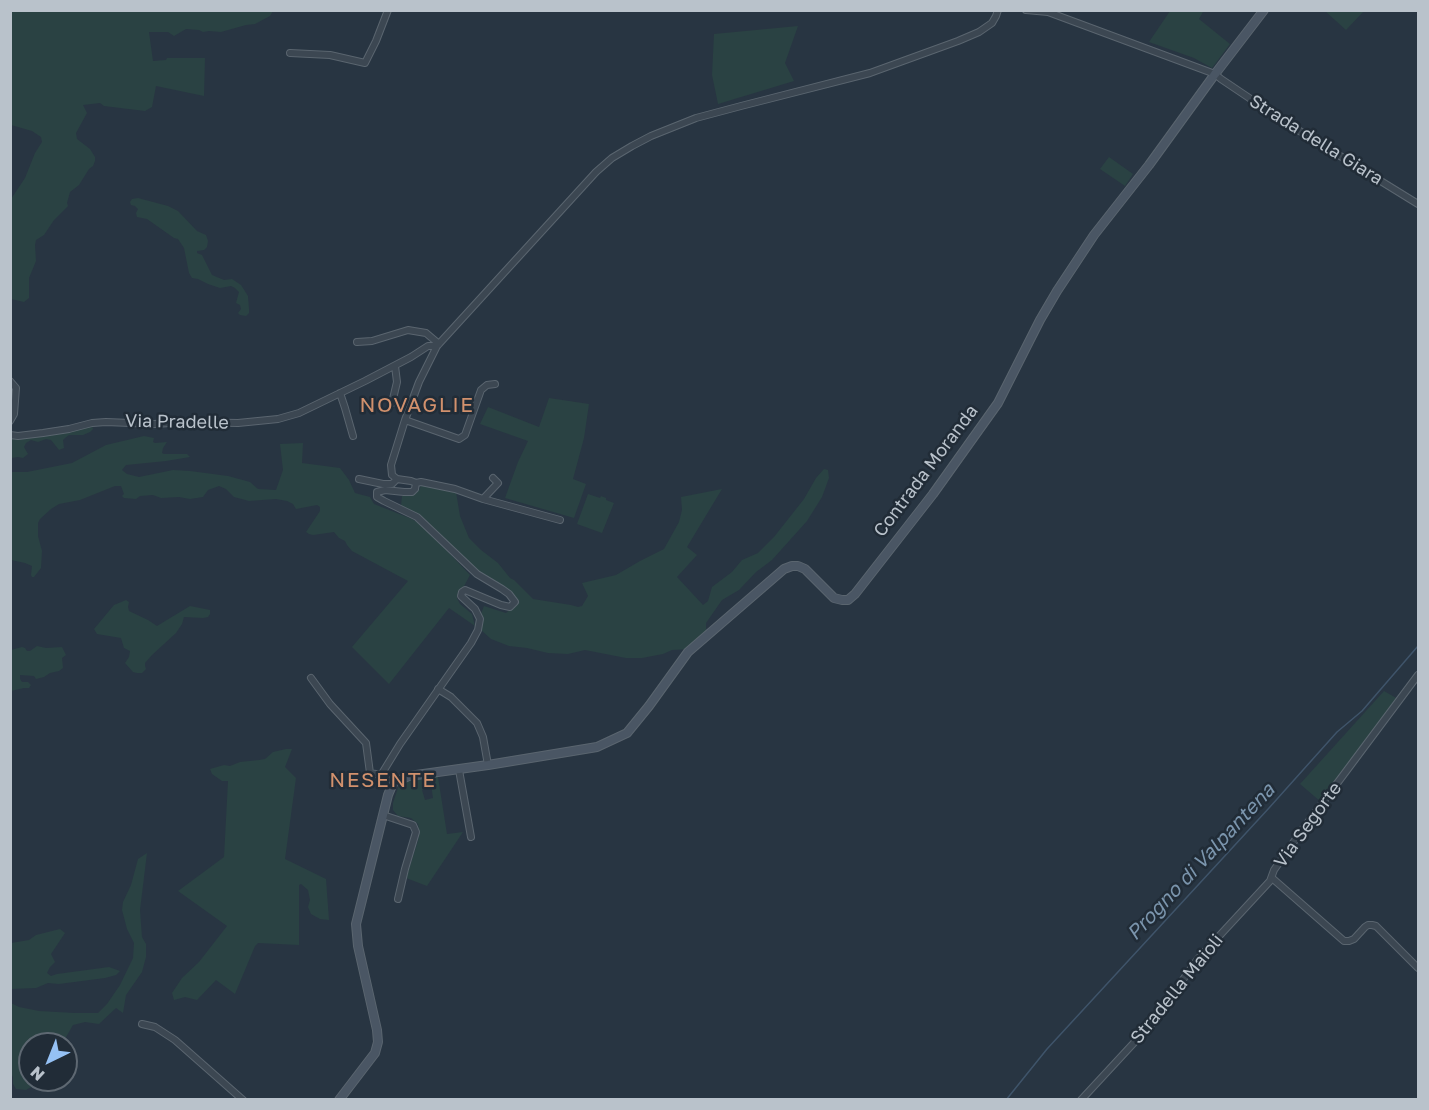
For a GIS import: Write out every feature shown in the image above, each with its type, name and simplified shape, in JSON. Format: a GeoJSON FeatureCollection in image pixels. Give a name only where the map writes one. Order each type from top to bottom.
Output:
{"type":"FeatureCollection","features":[{"type":"Feature","properties":{"kind":"street"},"geometry":{"type":"LineString","coordinates":[[290,53],[330,55],[365,63],[388,10]]}},
{"type":"Feature","properties":{"kind":"street"},"geometry":{"type":"LineString","coordinates":[[560,520],[455,489],[416,483],[392,476],[391,465],[405,420],[419,382],[438,345],[596,172],[612,158],[632,146],[696,118],[870,73],[911,59],[979,32],[992,23],[998,10]]}},
{"type":"Feature","properties":{"kind":"street","name":"Strada della Giara"},"geometry":{"type":"LineString","coordinates":[[1026,10],[1048,12],[1215,74],[1285,122],[1419,204]]}},
{"type":"Feature","properties":{"kind":"street","name":"Contrada Moranda"},"geometry":{"type":"LineString","coordinates":[[393,783],[409,776],[597,747],[627,733],[688,652],[784,569],[798,566],[805,569],[834,598],[848,600],[855,594],[933,494],[998,403],[1040,320],[1094,235],[1264,10]]}},
{"type":"Feature","properties":{"kind":"street"},"geometry":{"type":"LineString","coordinates":[[357,342],[372,341],[408,330],[426,333],[438,345]]}},
{"type":"Feature","properties":{"kind":"street","name":"Via Pradelle"},"geometry":{"type":"LineString","coordinates":[[10,435],[18,436],[106,422],[154,424],[256,422],[278,419],[300,413],[394,366],[428,346],[438,345]]}},
{"type":"Feature","properties":{"kind":"street"},"geometry":{"type":"LineString","coordinates":[[392,403],[398,382],[394,366]]}},
{"type":"Feature","properties":{"kind":"street"},"geometry":{"type":"LineString","coordinates":[[10,381],[16,388],[14,414],[10,422]]}},
{"type":"Feature","properties":{"kind":"street"},"geometry":{"type":"LineString","coordinates":[[405,420],[459,439],[465,435],[481,390],[487,385],[495,384]]}},
{"type":"Feature","properties":{"kind":"street"},"geometry":{"type":"LineString","coordinates":[[340,393],[353,436]]}},
{"type":"Feature","properties":{"kind":"street"},"geometry":{"type":"LineString","coordinates":[[483,499],[498,483],[493,478]]}},
{"type":"Feature","properties":{"kind":"street"},"geometry":{"type":"LineString","coordinates":[[359,479],[392,484],[397,479]]}},
{"type":"Feature","properties":{"kind":"street"},"geometry":{"type":"LineString","coordinates":[[381,775],[478,630],[480,619],[475,609],[461,596],[462,592],[465,590],[510,607],[514,602],[509,594],[477,574],[417,517],[377,497],[377,492],[385,490],[412,492],[416,483]]}},
{"type":"Feature","properties":{"kind":"street","name":"Via Segorte"},"geometry":{"type":"LineString","coordinates":[[1419,675],[1300,833],[1274,870],[1272,878],[1344,941],[1354,939],[1368,925],[1376,926],[1419,968]]}},
{"type":"Feature","properties":{"kind":"street"},"geometry":{"type":"LineString","coordinates":[[311,678],[330,704],[366,743],[370,773],[381,775],[393,783],[356,924],[358,946],[378,1030],[378,1042],[375,1053],[339,1100]]}},
{"type":"Feature","properties":{"kind":"street"},"geometry":{"type":"LineString","coordinates":[[438,689],[451,697],[477,723],[483,737],[488,765]]}},
{"type":"Feature","properties":{"kind":"street"},"geometry":{"type":"LineString","coordinates":[[459,770],[471,837]]}},
{"type":"Feature","properties":{"kind":"street"},"geometry":{"type":"LineString","coordinates":[[383,815],[414,825],[417,832],[398,899]]}},
{"type":"Feature","properties":{"kind":"street","name":"Stradella Maioli"},"geometry":{"type":"LineString","coordinates":[[1081,1100],[1156,1019],[1197,960],[1272,878]]}},
{"type":"Feature","properties":{"kind":"street"},"geometry":{"type":"LineString","coordinates":[[142,1024],[155,1027],[175,1040],[243,1100]]}},
{"type":"Feature","properties":{"kind":"green space"},"geometry":{"type":"Polygon","coordinates":[[[11,10],[273,11],[270,16],[255,24],[221,32],[186,29],[174,36],[168,32],[149,32],[153,61],[167,58],[205,58],[204,96],[156,86],[152,107],[145,111],[104,106],[100,103],[83,105],[87,113],[76,133],[77,139],[90,149],[95,161],[79,185],[70,192],[68,206],[54,220],[44,235],[36,240],[36,261],[29,278],[29,298],[24,302],[11,299],[11,199],[25,178],[42,142],[41,137],[32,131],[11,125],[11,10]]]}},
{"type":"Feature","properties":{"kind":"green space"},"geometry":{"type":"Polygon","coordinates":[[[1204,10],[1199,19],[1230,44],[1212,68],[1194,58],[1149,42],[1170,11],[1204,10]]]}},
{"type":"Feature","properties":{"kind":"green space"},"geometry":{"type":"Polygon","coordinates":[[[1325,11],[1364,11],[1346,30],[1325,11]]]}},
{"type":"Feature","properties":{"kind":"green space"},"geometry":{"type":"Polygon","coordinates":[[[798,26],[785,63],[794,81],[718,104],[712,75],[714,34],[798,26]]]}},
{"type":"Feature","properties":{"kind":"green space"},"geometry":{"type":"Polygon","coordinates":[[[1109,157],[1133,174],[1125,186],[1100,169],[1109,157]]]}},
{"type":"Feature","properties":{"kind":"green space"},"geometry":{"type":"Polygon","coordinates":[[[138,198],[178,211],[197,231],[206,235],[207,247],[197,253],[202,255],[212,275],[224,280],[232,279],[241,285],[248,296],[249,313],[246,316],[238,313],[241,309],[236,303],[239,292],[235,288],[231,286],[220,288],[192,278],[184,248],[178,239],[147,219],[137,217],[138,209],[130,202],[138,198]]]}},
{"type":"Feature","properties":{"kind":"green space"},"geometry":{"type":"Polygon","coordinates":[[[549,398],[589,404],[584,438],[573,479],[586,484],[574,518],[505,498],[528,441],[480,424],[488,407],[539,427],[549,398]]]}},
{"type":"Feature","properties":{"kind":"green space"},"geometry":{"type":"Polygon","coordinates":[[[92,424],[93,429],[90,432],[83,435],[69,435],[65,438],[64,448],[59,450],[51,440],[38,442],[31,440],[24,447],[28,454],[23,458],[11,458],[10,435],[92,424]]]}},
{"type":"Feature","properties":{"kind":"green space"},"geometry":{"type":"Polygon","coordinates":[[[144,436],[154,438],[155,443],[167,442],[163,448],[162,453],[164,454],[187,454],[190,457],[126,465],[122,470],[127,474],[139,477],[173,470],[190,471],[228,476],[250,482],[258,489],[276,490],[283,470],[280,444],[303,443],[302,463],[340,468],[355,493],[370,497],[374,504],[412,519],[425,527],[470,575],[457,598],[460,604],[472,614],[475,626],[449,608],[389,684],[352,647],[408,581],[352,551],[334,532],[313,535],[306,532],[320,511],[317,505],[296,509],[287,501],[276,499],[249,501],[234,497],[219,486],[208,490],[203,497],[161,498],[153,495],[140,496],[136,499],[124,498],[121,486],[115,486],[80,500],[59,504],[38,523],[38,536],[42,551],[41,568],[34,577],[31,575],[32,566],[11,560],[11,472],[27,472],[72,463],[106,445],[144,436]]]}},
{"type":"Feature","properties":{"kind":"green space"},"geometry":{"type":"Polygon","coordinates":[[[824,469],[828,470],[829,478],[822,497],[807,521],[772,560],[756,572],[739,590],[722,600],[706,623],[706,634],[690,649],[672,650],[642,658],[626,658],[585,650],[568,654],[548,653],[509,646],[491,639],[481,630],[480,616],[484,606],[506,613],[513,607],[513,599],[480,577],[427,521],[401,506],[402,496],[419,490],[422,484],[420,478],[456,492],[460,516],[469,538],[498,563],[510,578],[533,599],[578,607],[582,606],[588,596],[582,583],[616,575],[664,549],[679,522],[682,510],[681,497],[722,489],[687,547],[697,555],[677,577],[703,605],[708,601],[712,587],[732,572],[742,560],[758,553],[774,537],[824,469]]]}},
{"type":"Feature","properties":{"kind":"green space"},"geometry":{"type":"Polygon","coordinates":[[[588,494],[600,498],[601,496],[614,503],[602,533],[577,524],[588,494]]]}},
{"type":"Feature","properties":{"kind":"green space"},"geometry":{"type":"Polygon","coordinates":[[[126,600],[129,602],[129,611],[157,626],[190,606],[210,610],[210,614],[203,618],[184,617],[176,633],[145,663],[146,669],[142,673],[137,673],[125,663],[130,651],[124,648],[121,638],[97,634],[94,629],[114,605],[126,600]]]}},
{"type":"Feature","properties":{"kind":"green space"},"geometry":{"type":"Polygon","coordinates":[[[37,646],[62,647],[66,655],[62,658],[63,668],[36,679],[34,676],[20,675],[22,682],[28,682],[31,685],[29,688],[11,691],[11,650],[22,647],[30,651],[37,646]]]}},
{"type":"Feature","properties":{"kind":"green space"},"geometry":{"type":"Polygon","coordinates":[[[1384,691],[1398,699],[1321,802],[1300,784],[1384,691]]]}},
{"type":"Feature","properties":{"kind":"green space"},"geometry":{"type":"Polygon","coordinates":[[[292,749],[285,767],[296,778],[285,859],[326,879],[329,920],[320,919],[311,914],[308,907],[310,900],[308,890],[301,884],[299,885],[299,945],[258,943],[235,994],[216,980],[197,1000],[185,997],[174,1000],[172,993],[182,978],[199,962],[227,926],[178,891],[224,857],[228,781],[222,781],[212,774],[210,769],[265,759],[273,752],[292,749]]]}},
{"type":"Feature","properties":{"kind":"green space"},"geometry":{"type":"Polygon","coordinates":[[[423,777],[425,787],[422,790],[425,800],[433,798],[430,777],[438,777],[447,834],[463,832],[427,886],[406,878],[418,841],[418,824],[411,818],[398,816],[393,810],[399,785],[403,781],[423,777]]]}},
{"type":"Feature","properties":{"kind":"green space"},"geometry":{"type":"Polygon","coordinates":[[[147,853],[140,910],[146,957],[142,972],[126,995],[123,1013],[116,1008],[99,1024],[85,1022],[73,1025],[69,1032],[18,1032],[18,1089],[16,1089],[11,1074],[11,1003],[39,1011],[75,1013],[98,1013],[107,1004],[120,985],[133,958],[134,943],[122,910],[138,859],[147,853]]]}},
{"type":"Feature","properties":{"kind":"green space"},"geometry":{"type":"Polygon","coordinates":[[[60,929],[65,933],[51,954],[55,962],[47,973],[51,976],[109,967],[120,971],[116,975],[105,978],[59,984],[48,983],[36,988],[11,989],[11,943],[29,940],[36,935],[60,929]]]}},
{"type":"Feature","properties":{"kind":"waterway","name":"Progno di Valpantena"},"geometry":{"type":"LineString","coordinates":[[1006,1100],[1047,1049],[1337,732],[1362,711],[1418,646]]}},
{"type":"Feature","properties":{"kind":"district","name":"NOVAGLIE"},"geometry":{"type":"Point","coordinates":[417,405]}},
{"type":"Feature","properties":{"kind":"district","name":"NESENTE"},"geometry":{"type":"Point","coordinates":[383,780]}}]}
